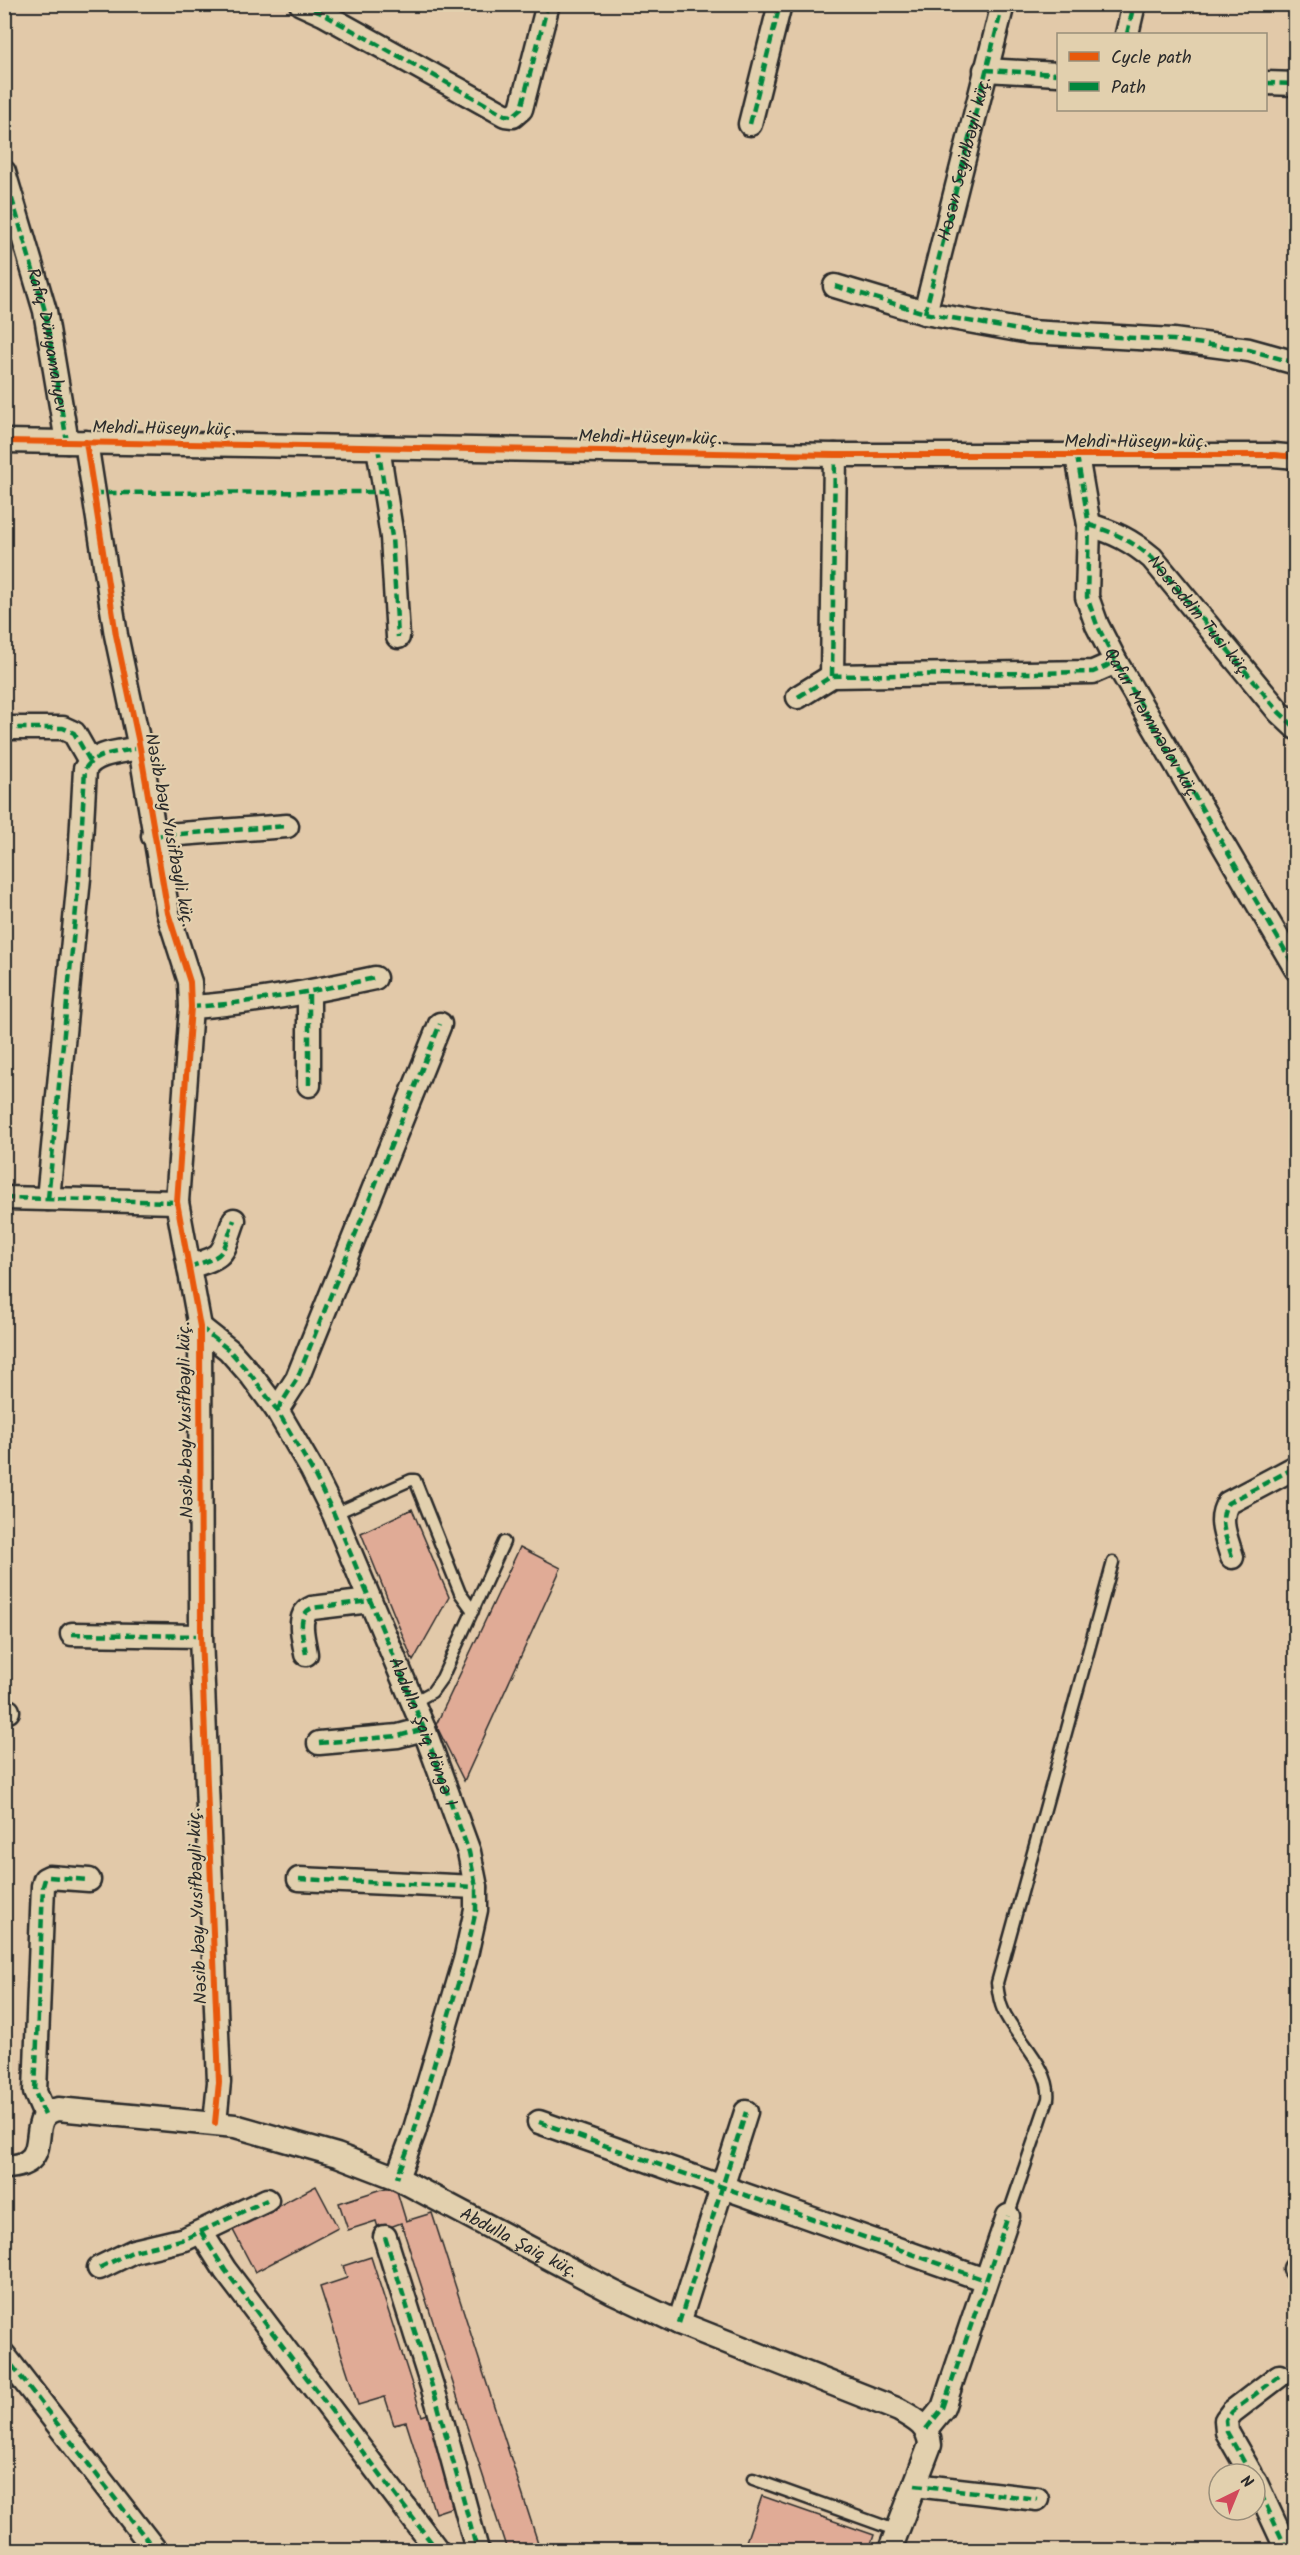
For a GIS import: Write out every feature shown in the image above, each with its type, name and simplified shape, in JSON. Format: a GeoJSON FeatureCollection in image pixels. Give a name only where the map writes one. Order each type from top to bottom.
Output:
{"type":"FeatureCollection","features":[{"type":"Feature","properties":{"kind":"street"},"geometry":{"type":"LineString","coordinates":[[301,4],[324,9],[505,115],[513,116],[520,109],[548,4]]}},
{"type":"Feature","properties":{"kind":"street"},"geometry":{"type":"LineString","coordinates":[[750,123],[780,4]]}},
{"type":"Feature","properties":{"kind":"street","name":"Həsən Seyidbəyli küç."},"geometry":{"type":"LineString","coordinates":[[925,313],[985,70],[1004,4]]}},
{"type":"Feature","properties":{"kind":"street"},"geometry":{"type":"LineString","coordinates":[[1127,33],[1134,4]]}},
{"type":"Feature","properties":{"kind":"street"},"geometry":{"type":"LineString","coordinates":[[985,70],[1057,74]]}},
{"type":"Feature","properties":{"kind":"street"},"geometry":{"type":"LineString","coordinates":[[1267,83],[1296,84]]}},
{"type":"Feature","properties":{"kind":"street","name":"Rafiq Dünyamalıyev"},"geometry":{"type":"LineString","coordinates":[[4,172],[30,252],[77,442]]}},
{"type":"Feature","properties":{"kind":"street"},"geometry":{"type":"LineString","coordinates":[[835,286],[925,313],[1029,332],[1173,340],[1238,349],[1296,363]]}},
{"type":"Feature","properties":{"kind":"street","name":"Mehdi Hüseyn küç."},"geometry":{"type":"LineString","coordinates":[[4,441],[835,455],[1274,455],[1296,457]]}},
{"type":"Feature","properties":{"kind":"street","name":"Nəsib bəy Yusifbəyli küç."},"geometry":{"type":"LineString","coordinates":[[77,442],[140,748],[153,836],[168,913],[190,982],[191,1007],[177,1202],[200,1327],[201,1636],[219,2082],[215,2123]]}},
{"type":"Feature","properties":{"kind":"street"},"geometry":{"type":"LineString","coordinates":[[378,447],[392,537],[398,637]]}},
{"type":"Feature","properties":{"kind":"street"},"geometry":{"type":"LineString","coordinates":[[832,676],[835,455]]}},
{"type":"Feature","properties":{"kind":"street","name":"Qafur Məmmədov küç."},"geometry":{"type":"LineString","coordinates":[[1077,456],[1089,525],[1087,597],[1097,625],[1116,662],[1296,969]]}},
{"type":"Feature","properties":{"kind":"street","name":"Nəsrəddin Tusi küç."},"geometry":{"type":"LineString","coordinates":[[1089,525],[1113,531],[1137,544],[1152,558],[1279,712],[1296,728]]}},
{"type":"Feature","properties":{"kind":"street"},"geometry":{"type":"LineString","coordinates":[[798,697],[832,676],[1093,672],[1116,662]]}},
{"type":"Feature","properties":{"kind":"street"},"geometry":{"type":"LineString","coordinates":[[4,728],[63,728],[74,733],[90,761]]}},
{"type":"Feature","properties":{"kind":"street"},"geometry":{"type":"LineString","coordinates":[[48,1199],[79,878],[86,769],[90,761],[102,756],[140,748]]}},
{"type":"Feature","properties":{"kind":"street"},"geometry":{"type":"LineString","coordinates":[[153,836],[287,826]]}},
{"type":"Feature","properties":{"kind":"street"},"geometry":{"type":"LineString","coordinates":[[191,1007],[241,1004],[375,978]]}},
{"type":"Feature","properties":{"kind":"street"},"geometry":{"type":"LineString","coordinates":[[309,992],[309,1085]]}},
{"type":"Feature","properties":{"kind":"street"},"geometry":{"type":"LineString","coordinates":[[277,1410],[297,1379],[440,1024]]}},
{"type":"Feature","properties":{"kind":"street"},"geometry":{"type":"LineString","coordinates":[[4,1198],[177,1202]]}},
{"type":"Feature","properties":{"kind":"street"},"geometry":{"type":"LineString","coordinates":[[189,1267],[216,1258],[223,1252],[234,1220]]}},
{"type":"Feature","properties":{"kind":"street","name":"Abdulla Şaiq döngə 1"},"geometry":{"type":"LineString","coordinates":[[200,1327],[229,1350],[277,1410],[334,1514],[424,1729],[469,1852],[476,1887],[476,1910],[465,1960],[414,2132],[397,2178]]}},
{"type":"Feature","properties":{"kind":"street"},"geometry":{"type":"LineString","coordinates":[[1232,1557],[1222,1520],[1222,1511],[1228,1503],[1296,1467]]}},
{"type":"Feature","properties":{"kind":"street"},"geometry":{"type":"LineString","coordinates":[[306,1654],[301,1617],[305,1611],[312,1608],[370,1601]]}},
{"type":"Feature","properties":{"kind":"street"},"geometry":{"type":"LineString","coordinates":[[72,1634],[201,1636]]}},
{"type":"Feature","properties":{"kind":"street"},"geometry":{"type":"LineString","coordinates":[[319,1743],[398,1736],[424,1729]]}},
{"type":"Feature","properties":{"kind":"street"},"geometry":{"type":"LineString","coordinates":[[4,2167],[25,2165],[32,2160],[41,2120],[45,2115],[35,2092],[45,1879],[49,1877],[89,1880]]}},
{"type":"Feature","properties":{"kind":"street"},"geometry":{"type":"LineString","coordinates":[[299,1879],[476,1887]]}},
{"type":"Feature","properties":{"kind":"street","name":"Abdulla Şaiq küç."},"geometry":{"type":"LineString","coordinates":[[45,2115],[58,2109],[215,2123],[235,2126],[337,2155],[397,2178],[613,2292],[679,2322],[899,2410],[918,2420],[926,2429]]}},
{"type":"Feature","properties":{"kind":"street"},"geometry":{"type":"LineString","coordinates":[[679,2322],[746,2112]]}},
{"type":"Feature","properties":{"kind":"street"},"geometry":{"type":"LineString","coordinates":[[538,2122],[985,2280]]}},
{"type":"Feature","properties":{"kind":"street"},"geometry":{"type":"LineString","coordinates":[[99,2268],[134,2251],[185,2239],[267,2200]]}},
{"type":"Feature","properties":{"kind":"street"},"geometry":{"type":"LineString","coordinates":[[894,2541],[930,2445],[930,2435],[926,2429],[943,2408],[1008,2216]]}},
{"type":"Feature","properties":{"kind":"street"},"geometry":{"type":"LineString","coordinates":[[201,2232],[225,2270],[436,2550]]}},
{"type":"Feature","properties":{"kind":"street"},"geometry":{"type":"LineString","coordinates":[[385,2237],[436,2402],[477,2550]]}},
{"type":"Feature","properties":{"kind":"street"},"geometry":{"type":"LineString","coordinates":[[4,2355],[155,2550]]}},
{"type":"Feature","properties":{"kind":"street"},"geometry":{"type":"LineString","coordinates":[[1244,2462],[1227,2432],[1226,2420],[1232,2412],[1280,2376]]}},
{"type":"Feature","properties":{"kind":"street"},"geometry":{"type":"LineString","coordinates":[[915,2485],[1037,2499]]}},
{"type":"Feature","properties":{"kind":"street"},"geometry":{"type":"LineString","coordinates":[[1267,2507],[1287,2550]]}},
{"type":"Feature","properties":{"kind":"lane"},"geometry":{"type":"LineString","coordinates":[[334,1514],[381,1491],[415,1480],[460,1593],[473,1611]]}},
{"type":"Feature","properties":{"kind":"lane"},"geometry":{"type":"LineString","coordinates":[[412,1703],[432,1692],[442,1678],[504,1542]]}},
{"type":"Feature","properties":{"kind":"lane"},"geometry":{"type":"LineString","coordinates":[[1008,2216],[1050,2090],[1045,2076],[1003,2011],[998,1997],[997,1983],[1113,1562]]}},
{"type":"Feature","properties":{"kind":"lane"},"geometry":{"type":"LineString","coordinates":[[753,2479],[894,2541]]}},
{"type":"Feature","properties":{"kind":"building"},"geometry":{"type":"Polygon","coordinates":[[[412,1509],[449,1597],[413,1661],[361,1533],[412,1509]]]}},
{"type":"Feature","properties":{"kind":"building"},"geometry":{"type":"Polygon","coordinates":[[[520,1547],[561,1568],[464,1781],[436,1725],[520,1547]]]}},
{"type":"Feature","properties":{"kind":"building"},"geometry":{"type":"Polygon","coordinates":[[[395,2185],[406,2221],[432,2213],[539,2546],[524,2550],[507,2550],[401,2223],[379,2231],[376,2221],[348,2230],[339,2203],[395,2185]]]}},
{"type":"Feature","properties":{"kind":"building"},"geometry":{"type":"Polygon","coordinates":[[[316,2186],[338,2228],[255,2272],[233,2230],[316,2186]]]}},
{"type":"Feature","properties":{"kind":"building"},"geometry":{"type":"Polygon","coordinates":[[[371,2257],[422,2416],[430,2413],[459,2505],[435,2513],[406,2422],[394,2425],[385,2397],[358,2405],[320,2287],[347,2278],[343,2266],[371,2257]]]}},
{"type":"Feature","properties":{"kind":"building"},"geometry":{"type":"Polygon","coordinates":[[[762,2496],[874,2535],[869,2550],[743,2550],[762,2496]]]}},
{"type":"Feature","properties":{"kind":"building"},"geometry":{"type":"Polygon","coordinates":[[[414,2543],[419,2550],[403,2550],[414,2543]]]}},
{"type":"Feature","properties":{"kind":"marked path"},"geometry":{"type":"LineString","coordinates":[[301,4],[505,115],[513,116],[521,109],[548,4]]}},
{"type":"Feature","properties":{"kind":"marked path"},"geometry":{"type":"LineString","coordinates":[[750,124],[780,4]]}},
{"type":"Feature","properties":{"kind":"marked path"},"geometry":{"type":"LineString","coordinates":[[925,313],[1003,4]]}},
{"type":"Feature","properties":{"kind":"marked path"},"geometry":{"type":"LineString","coordinates":[[1127,33],[1134,4]]}},
{"type":"Feature","properties":{"kind":"marked path"},"geometry":{"type":"LineString","coordinates":[[985,70],[1057,74]]}},
{"type":"Feature","properties":{"kind":"marked path"},"geometry":{"type":"LineString","coordinates":[[1267,83],[1296,84]]}},
{"type":"Feature","properties":{"kind":"marked path"},"geometry":{"type":"LineString","coordinates":[[4,172],[45,311],[67,442]]}},
{"type":"Feature","properties":{"kind":"marked path"},"geometry":{"type":"LineString","coordinates":[[835,286],[925,313],[1029,332],[1173,340],[1249,350],[1296,363]]}},
{"type":"Feature","properties":{"kind":"marked path"},"geometry":{"type":"LineString","coordinates":[[378,447],[392,537],[398,637]]}},
{"type":"Feature","properties":{"kind":"marked path"},"geometry":{"type":"LineString","coordinates":[[832,676],[835,455]]}},
{"type":"Feature","properties":{"kind":"marked path"},"geometry":{"type":"LineString","coordinates":[[1077,456],[1089,525],[1087,597],[1097,625],[1116,662],[1296,969]]}},
{"type":"Feature","properties":{"kind":"marked path"},"geometry":{"type":"LineString","coordinates":[[94,493],[385,492]]}},
{"type":"Feature","properties":{"kind":"marked path"},"geometry":{"type":"LineString","coordinates":[[1089,525],[1122,538],[1152,558],[1279,712],[1296,728]]}},
{"type":"Feature","properties":{"kind":"marked path"},"geometry":{"type":"LineString","coordinates":[[798,697],[832,676],[1093,672],[1116,662]]}},
{"type":"Feature","properties":{"kind":"marked path"},"geometry":{"type":"LineString","coordinates":[[4,728],[63,728],[74,733],[90,761]]}},
{"type":"Feature","properties":{"kind":"marked path"},"geometry":{"type":"LineString","coordinates":[[48,1199],[79,878],[85,769],[89,763],[102,756],[140,748]]}},
{"type":"Feature","properties":{"kind":"marked path"},"geometry":{"type":"LineString","coordinates":[[153,836],[287,826]]}},
{"type":"Feature","properties":{"kind":"marked path"},"geometry":{"type":"LineString","coordinates":[[191,1007],[307,992],[375,978]]}},
{"type":"Feature","properties":{"kind":"marked path"},"geometry":{"type":"LineString","coordinates":[[309,992],[309,1085]]}},
{"type":"Feature","properties":{"kind":"marked path"},"geometry":{"type":"LineString","coordinates":[[277,1410],[297,1379],[440,1024]]}},
{"type":"Feature","properties":{"kind":"marked path"},"geometry":{"type":"LineString","coordinates":[[4,1198],[177,1202]]}},
{"type":"Feature","properties":{"kind":"marked path"},"geometry":{"type":"LineString","coordinates":[[189,1267],[210,1260],[221,1252],[234,1220]]}},
{"type":"Feature","properties":{"kind":"marked path"},"geometry":{"type":"LineString","coordinates":[[200,1327],[229,1350],[251,1375],[277,1410],[312,1470],[334,1514],[424,1729],[469,1852],[476,1887],[476,1910],[465,1960],[414,2132],[397,2178]]}},
{"type":"Feature","properties":{"kind":"marked path"},"geometry":{"type":"LineString","coordinates":[[1232,1557],[1223,1523],[1228,1503],[1296,1467]]}},
{"type":"Feature","properties":{"kind":"marked path"},"geometry":{"type":"LineString","coordinates":[[306,1654],[302,1622],[307,1611],[312,1608],[370,1601]]}},
{"type":"Feature","properties":{"kind":"marked path"},"geometry":{"type":"LineString","coordinates":[[72,1634],[201,1636]]}},
{"type":"Feature","properties":{"kind":"marked path"},"geometry":{"type":"LineString","coordinates":[[4,1712],[8,1711]]}},
{"type":"Feature","properties":{"kind":"marked path"},"geometry":{"type":"LineString","coordinates":[[319,1743],[398,1736],[424,1729]]}},
{"type":"Feature","properties":{"kind":"marked path"},"geometry":{"type":"LineString","coordinates":[[45,2115],[35,2092],[43,1886],[45,1879],[49,1877],[89,1880]]}},
{"type":"Feature","properties":{"kind":"marked path"},"geometry":{"type":"LineString","coordinates":[[299,1879],[476,1887]]}},
{"type":"Feature","properties":{"kind":"marked path"},"geometry":{"type":"LineString","coordinates":[[679,2323],[746,2112]]}},
{"type":"Feature","properties":{"kind":"marked path"},"geometry":{"type":"LineString","coordinates":[[539,2122],[985,2280]]}},
{"type":"Feature","properties":{"kind":"marked path"},"geometry":{"type":"LineString","coordinates":[[99,2268],[134,2251],[185,2239],[267,2200]]}},
{"type":"Feature","properties":{"kind":"marked path"},"geometry":{"type":"LineString","coordinates":[[926,2429],[943,2408],[1008,2216]]}},
{"type":"Feature","properties":{"kind":"marked path"},"geometry":{"type":"LineString","coordinates":[[201,2232],[225,2270],[437,2550]]}},
{"type":"Feature","properties":{"kind":"marked path"},"geometry":{"type":"LineString","coordinates":[[385,2237],[437,2402],[477,2550]]}},
{"type":"Feature","properties":{"kind":"marked path"},"geometry":{"type":"LineString","coordinates":[[4,2355],[155,2550]]}},
{"type":"Feature","properties":{"kind":"marked path"},"geometry":{"type":"LineString","coordinates":[[1244,2462],[1227,2432],[1226,2420],[1232,2412],[1279,2376]]}},
{"type":"Feature","properties":{"kind":"marked path"},"geometry":{"type":"LineString","coordinates":[[915,2485],[1037,2499]]}},
{"type":"Feature","properties":{"kind":"marked path"},"geometry":{"type":"LineString","coordinates":[[1267,2507],[1287,2550]]}},
{"type":"Feature","properties":{"kind":"cycle path"},"geometry":{"type":"LineString","coordinates":[[4,441],[835,455],[1274,455],[1296,457]]}},
{"type":"Feature","properties":{"kind":"cycle path"},"geometry":{"type":"LineString","coordinates":[[86,442],[116,635],[140,748],[168,913],[190,982],[191,1007],[177,1202],[200,1327],[201,1636],[219,2082],[215,2123]]}}]}
